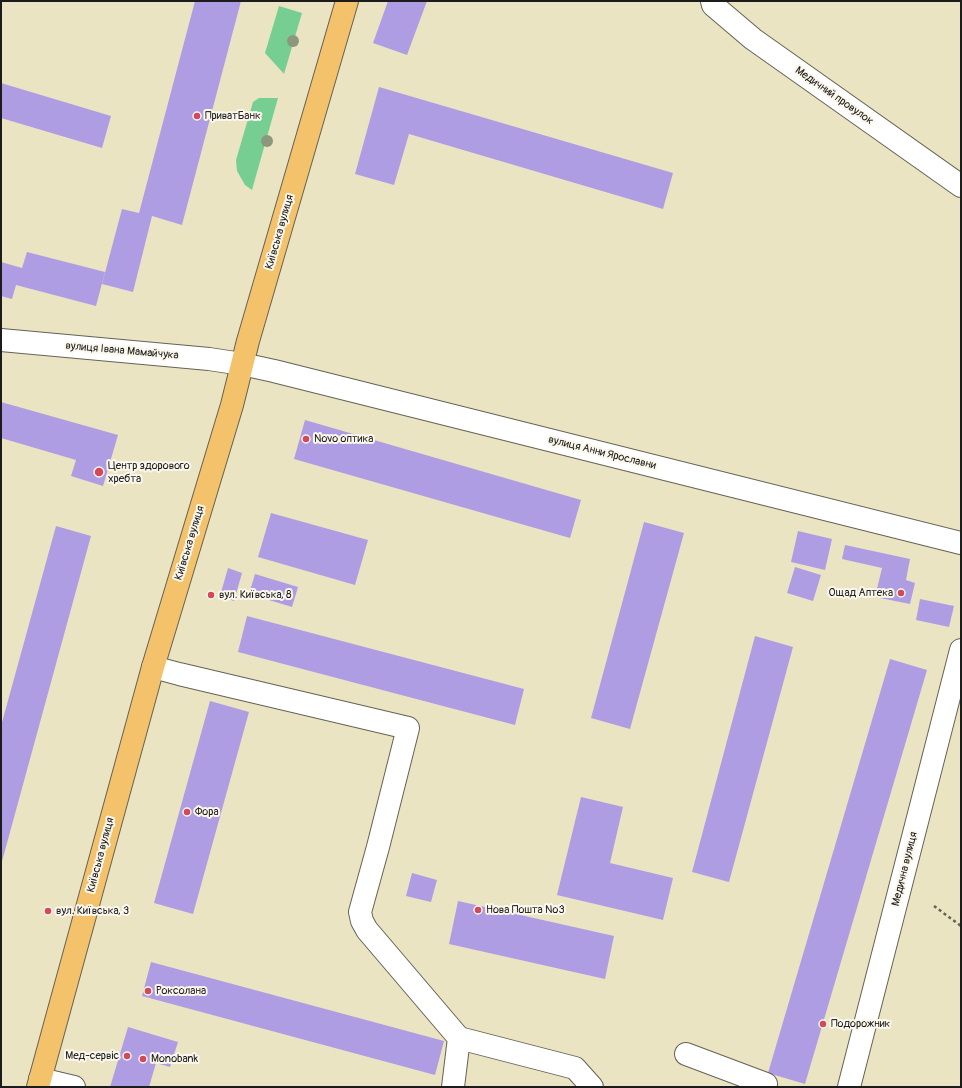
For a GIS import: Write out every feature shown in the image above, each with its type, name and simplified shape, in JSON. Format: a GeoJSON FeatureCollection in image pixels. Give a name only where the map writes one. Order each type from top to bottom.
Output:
{"type":"FeatureCollection","features":[{"type":"Feature","properties":{"kind":"main road","name":"Київська вулиця"},"geometry":{"type":"LineString","coordinates":[[39,1083],[153,667],[232,405],[248,341],[347,1]]}},
{"type":"Feature","properties":{"kind":"street","name":"Медичний провулок"},"geometry":{"type":"LineString","coordinates":[[712,1],[714,5],[753,38],[961,186]]}},
{"type":"Feature","properties":{"kind":"street","name":"вулиця Івана Мамайчука"},"geometry":{"type":"LineString","coordinates":[[1,340],[242,364]]}},
{"type":"Feature","properties":{"kind":"street","name":"вулиця Анни Ярославни"},"geometry":{"type":"LineString","coordinates":[[242,364],[282,372],[961,544]]}},
{"type":"Feature","properties":{"kind":"street","name":"Медична вулиця"},"geometry":{"type":"LineString","coordinates":[[850,1087],[961,650]]}},
{"type":"Feature","properties":{"kind":"street"},"geometry":{"type":"LineString","coordinates":[[153,667],[408,728],[360,912],[362,921],[367,930],[459,1038],[575,1068],[592,1087]]}},
{"type":"Feature","properties":{"kind":"street"},"geometry":{"type":"LineString","coordinates":[[453,1087],[459,1038]]}},
{"type":"Feature","properties":{"kind":"street"},"geometry":{"type":"LineString","coordinates":[[686,1054],[765,1086]]}},
{"type":"Feature","properties":{"kind":"street"},"geometry":{"type":"LineString","coordinates":[[39,1083],[74,1087]]}},
{"type":"Feature","properties":{"kind":"path"},"geometry":{"type":"LineString","coordinates":[[934,906],[961,926]]}},
{"type":"Feature","properties":{"kind":"green space"},"geometry":{"type":"Polygon","coordinates":[[[279,6],[302,13],[284,74],[265,53],[279,6]]]}},
{"type":"Feature","properties":{"kind":"green space"},"geometry":{"type":"Polygon","coordinates":[[[259,98],[278,98],[252,190],[245,185],[237,171],[236,160],[253,102],[259,98]]]}},
{"type":"Feature","properties":{"kind":"building"},"geometry":{"type":"Polygon","coordinates":[[[195,1],[241,1],[182,225],[152,216],[133,292],[102,284],[122,209],[139,213],[195,1]]]}},
{"type":"Feature","properties":{"kind":"building"},"geometry":{"type":"Polygon","coordinates":[[[388,1],[427,1],[407,55],[373,43],[388,1]]]}},
{"type":"Feature","properties":{"kind":"building"},"geometry":{"type":"Polygon","coordinates":[[[1,83],[111,116],[102,148],[1,118],[1,83]]]}},
{"type":"Feature","properties":{"kind":"building"},"geometry":{"type":"Polygon","coordinates":[[[379,87],[673,173],[663,209],[409,134],[394,185],[355,174],[379,87]]]}},
{"type":"Feature","properties":{"kind":"building"},"geometry":{"type":"Polygon","coordinates":[[[27,252],[105,272],[96,306],[16,285],[12,299],[1,296],[1,262],[22,268],[27,252]]]}},
{"type":"Feature","properties":{"kind":"building"},"geometry":{"type":"Polygon","coordinates":[[[1,402],[118,435],[103,486],[71,476],[76,460],[1,438],[1,402]]]}},
{"type":"Feature","properties":{"kind":"building"},"geometry":{"type":"Polygon","coordinates":[[[305,420],[581,500],[570,538],[294,459],[305,420]]]}},
{"type":"Feature","properties":{"kind":"building"},"geometry":{"type":"Polygon","coordinates":[[[271,513],[368,540],[355,585],[258,557],[271,513]]]}},
{"type":"Feature","properties":{"kind":"building"},"geometry":{"type":"Polygon","coordinates":[[[644,522],[684,533],[630,729],[591,718],[644,522]]]}},
{"type":"Feature","properties":{"kind":"building"},"geometry":{"type":"Polygon","coordinates":[[[56,526],[91,536],[1,865],[1,726],[56,526]]]}},
{"type":"Feature","properties":{"kind":"building"},"geometry":{"type":"Polygon","coordinates":[[[798,531],[832,539],[825,570],[791,562],[798,531]]]}},
{"type":"Feature","properties":{"kind":"building"},"geometry":{"type":"Polygon","coordinates":[[[845,545],[910,559],[906,580],[915,583],[910,604],[875,597],[882,568],[842,559],[845,545]]]}},
{"type":"Feature","properties":{"kind":"building"},"geometry":{"type":"Polygon","coordinates":[[[795,567],[821,575],[813,601],[787,593],[795,567]]]}},
{"type":"Feature","properties":{"kind":"building"},"geometry":{"type":"Polygon","coordinates":[[[228,568],[242,573],[234,601],[220,596],[228,568]]]}},
{"type":"Feature","properties":{"kind":"building"},"geometry":{"type":"Polygon","coordinates":[[[255,574],[298,587],[292,607],[249,594],[255,574]]]}},
{"type":"Feature","properties":{"kind":"building"},"geometry":{"type":"Polygon","coordinates":[[[920,599],[954,606],[949,627],[916,620],[920,599]]]}},
{"type":"Feature","properties":{"kind":"building"},"geometry":{"type":"Polygon","coordinates":[[[247,616],[524,689],[515,725],[238,652],[247,616]]]}},
{"type":"Feature","properties":{"kind":"building"},"geometry":{"type":"Polygon","coordinates":[[[755,636],[793,647],[729,882],[692,872],[755,636]]]}},
{"type":"Feature","properties":{"kind":"building"},"geometry":{"type":"Polygon","coordinates":[[[890,659],[927,670],[805,1084],[768,1073],[890,659]]]}},
{"type":"Feature","properties":{"kind":"building"},"geometry":{"type":"Polygon","coordinates":[[[210,701],[249,712],[193,914],[154,903],[210,701]]]}},
{"type":"Feature","properties":{"kind":"building"},"geometry":{"type":"Polygon","coordinates":[[[581,797],[623,807],[610,863],[673,878],[663,920],[557,895],[581,797]]]}},
{"type":"Feature","properties":{"kind":"building"},"geometry":{"type":"Polygon","coordinates":[[[412,873],[437,880],[431,902],[406,896],[412,873]]]}},
{"type":"Feature","properties":{"kind":"building"},"geometry":{"type":"Polygon","coordinates":[[[458,901],[614,936],[605,979],[449,944],[458,901]]]}},
{"type":"Feature","properties":{"kind":"building"},"geometry":{"type":"Polygon","coordinates":[[[151,962],[444,1041],[435,1075],[142,996],[151,962]]]}},
{"type":"Feature","properties":{"kind":"building"},"geometry":{"type":"Polygon","coordinates":[[[128,1027],[178,1042],[170,1067],[156,1063],[149,1087],[110,1087],[128,1027]]]}},
{"type":"Feature","properties":{"kind":"place","name":"ПриватБанк"},"geometry":{"type":"Point","coordinates":[197,116]}},
{"type":"Feature","properties":{"kind":"place","name":"Novo оптика"},"geometry":{"type":"Point","coordinates":[306,439]}},
{"type":"Feature","properties":{"kind":"place","name":"Центр здорового хребта"},"geometry":{"type":"Point","coordinates":[99,472]}},
{"type":"Feature","properties":{"kind":"place","name":"Ощад Аптека"},"geometry":{"type":"Point","coordinates":[901,593]}},
{"type":"Feature","properties":{"kind":"place","name":"вул. Київська, 8"},"geometry":{"type":"Point","coordinates":[211,595]}},
{"type":"Feature","properties":{"kind":"place","name":"Фора"},"geometry":{"type":"Point","coordinates":[187,812]}},
{"type":"Feature","properties":{"kind":"place","name":"Нова Пошта №3"},"geometry":{"type":"Point","coordinates":[478,910]}},
{"type":"Feature","properties":{"kind":"place","name":"вул. Київська, 3"},"geometry":{"type":"Point","coordinates":[48,911]}},
{"type":"Feature","properties":{"kind":"place","name":"Роксолана"},"geometry":{"type":"Point","coordinates":[148,991]}},
{"type":"Feature","properties":{"kind":"place","name":"Подорожник"},"geometry":{"type":"Point","coordinates":[823,1024]}},
{"type":"Feature","properties":{"kind":"place","name":"Мед-сервіс"},"geometry":{"type":"Point","coordinates":[127,1056]}},
{"type":"Feature","properties":{"kind":"place","name":"Monobank"},"geometry":{"type":"Point","coordinates":[143,1059]}}]}
